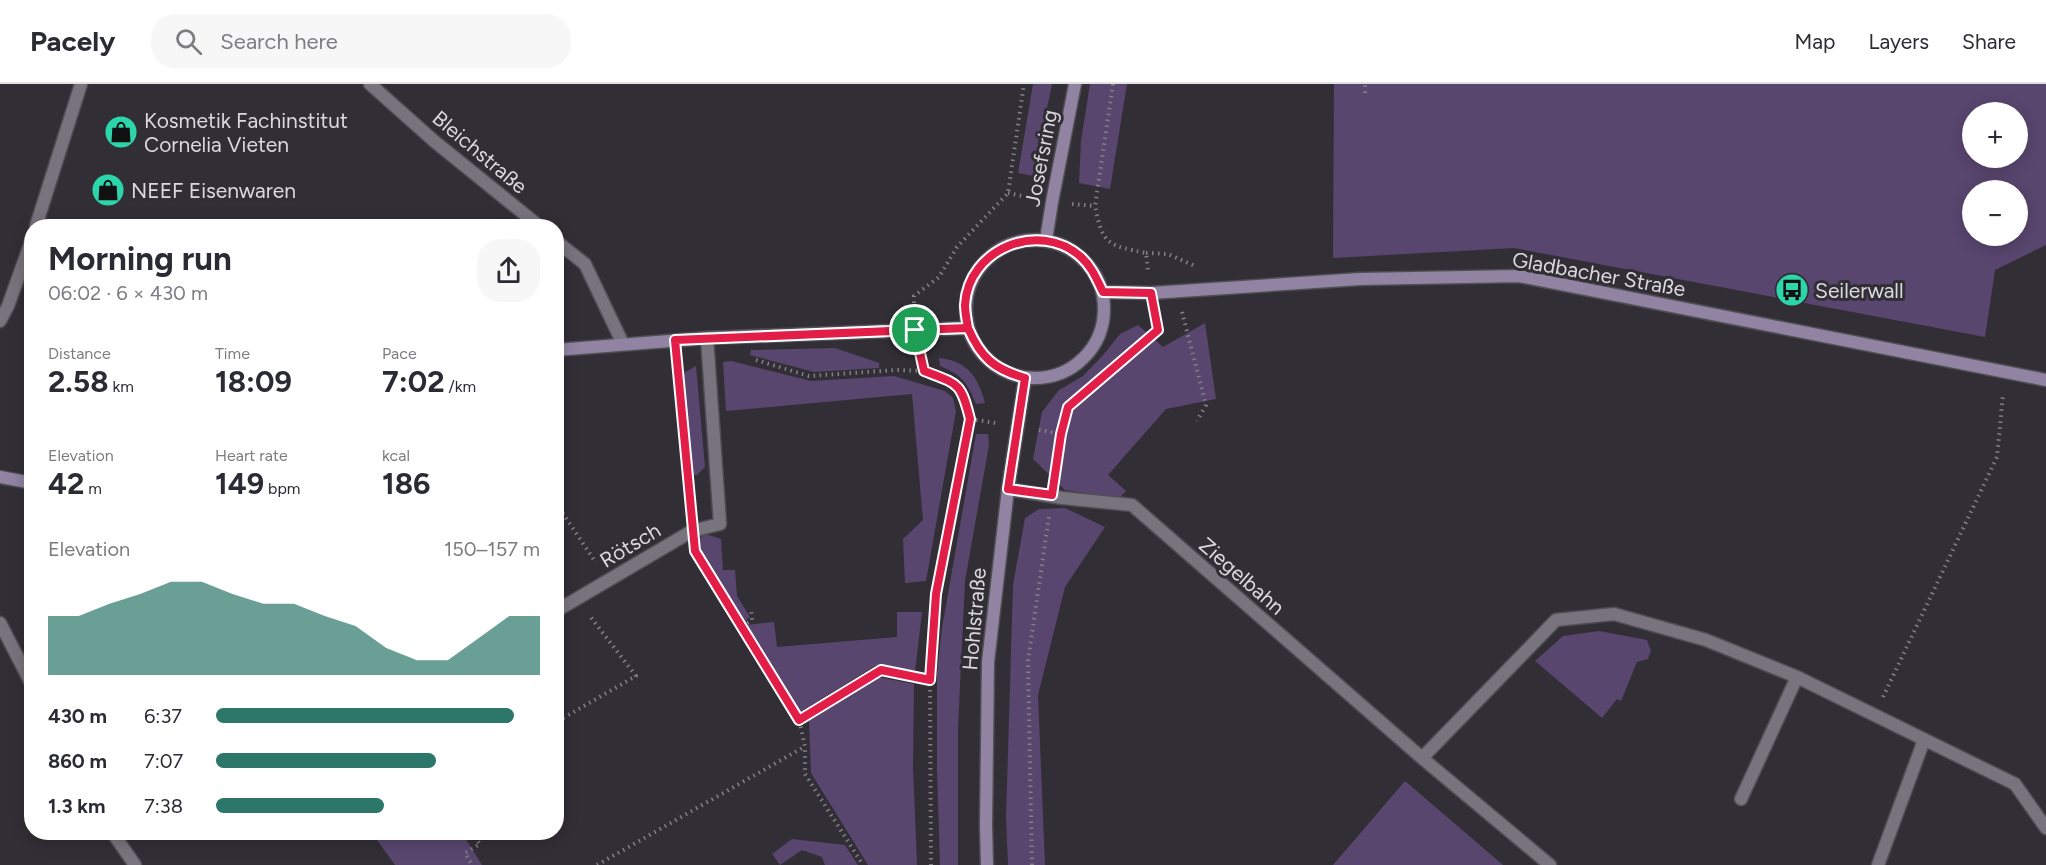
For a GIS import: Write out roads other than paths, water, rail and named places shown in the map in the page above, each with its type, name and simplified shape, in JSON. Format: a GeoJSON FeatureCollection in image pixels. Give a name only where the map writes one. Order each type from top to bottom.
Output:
{"type":"FeatureCollection","features":[{"type":"Feature","properties":{"kind":"main road","name":"Josefsring"},"geometry":{"type":"LineString","coordinates":[[1046,240],[1075,84]]}},
{"type":"Feature","properties":{"kind":"main road"},"geometry":{"type":"LineString","coordinates":[[1023,240],[1046,240],[1066,246],[1082,258],[1095,274],[1103,292],[1104,315],[1099,337],[1087,356],[1069,370],[1047,378],[1025,378],[1006,373],[989,362],[976,347],[968,328],[965,305],[971,282],[983,262],[1001,248],[1023,240]]}},
{"type":"Feature","properties":{"kind":"main road","name":"Gladbacher Straße"},"geometry":{"type":"LineString","coordinates":[[1103,292],[1151,293],[1359,279],[1519,276],[2046,380]]}},
{"type":"Feature","properties":{"kind":"main road"},"geometry":{"type":"LineString","coordinates":[[564,349],[706,338],[968,328]]}},
{"type":"Feature","properties":{"kind":"main road","name":"Hohlstraße"},"geometry":{"type":"LineString","coordinates":[[987,865],[988,662],[1008,489],[1025,378]]}},
{"type":"Feature","properties":{"kind":"main road"},"geometry":{"type":"LineString","coordinates":[[0,477],[24,482]]}},
{"type":"Feature","properties":{"kind":"street"},"geometry":{"type":"LineString","coordinates":[[38,219],[81,84]]}},
{"type":"Feature","properties":{"kind":"street","name":"Bleichstraße"},"geometry":{"type":"LineString","coordinates":[[370,84],[434,141],[529,219]]}},
{"type":"Feature","properties":{"kind":"street"},"geometry":{"type":"LineString","coordinates":[[564,247],[585,264],[623,344]]}},
{"type":"Feature","properties":{"kind":"street"},"geometry":{"type":"LineString","coordinates":[[0,321],[8,306],[24,261]]}},
{"type":"Feature","properties":{"kind":"street","name":"Rötsch"},"geometry":{"type":"LineString","coordinates":[[564,606],[692,531],[720,524],[706,338]]}},
{"type":"Feature","properties":{"kind":"street","name":"Ziegelbahn"},"geometry":{"type":"LineString","coordinates":[[1008,489],[1062,498],[1132,505],[1422,758],[1550,865]]}},
{"type":"Feature","properties":{"kind":"street"},"geometry":{"type":"LineString","coordinates":[[1422,758],[1556,620],[1614,614],[1706,640],[1797,677],[1875,714],[2015,784],[2046,828]]}},
{"type":"Feature","properties":{"kind":"street"},"geometry":{"type":"LineString","coordinates":[[0,624],[24,670]]}},
{"type":"Feature","properties":{"kind":"street"},"geometry":{"type":"LineString","coordinates":[[1741,799],[1797,677]]}},
{"type":"Feature","properties":{"kind":"street"},"geometry":{"type":"LineString","coordinates":[[1878,865],[1924,740]]}},
{"type":"Feature","properties":{"kind":"street"},"geometry":{"type":"LineString","coordinates":[[118,840],[135,865]]}},
{"type":"Feature","properties":{"kind":"place","name":"Kosmetik Fachinstitut Cornelia Vieten"},"geometry":{"type":"Point","coordinates":[121,132]}},
{"type":"Feature","properties":{"kind":"place","name":"NEEF Eisenwaren"},"geometry":{"type":"Point","coordinates":[108,190]}},
{"type":"Feature","properties":{"kind":"place","name":"Seilerwall"},"geometry":{"type":"Point","coordinates":[1792,290]}}]}
